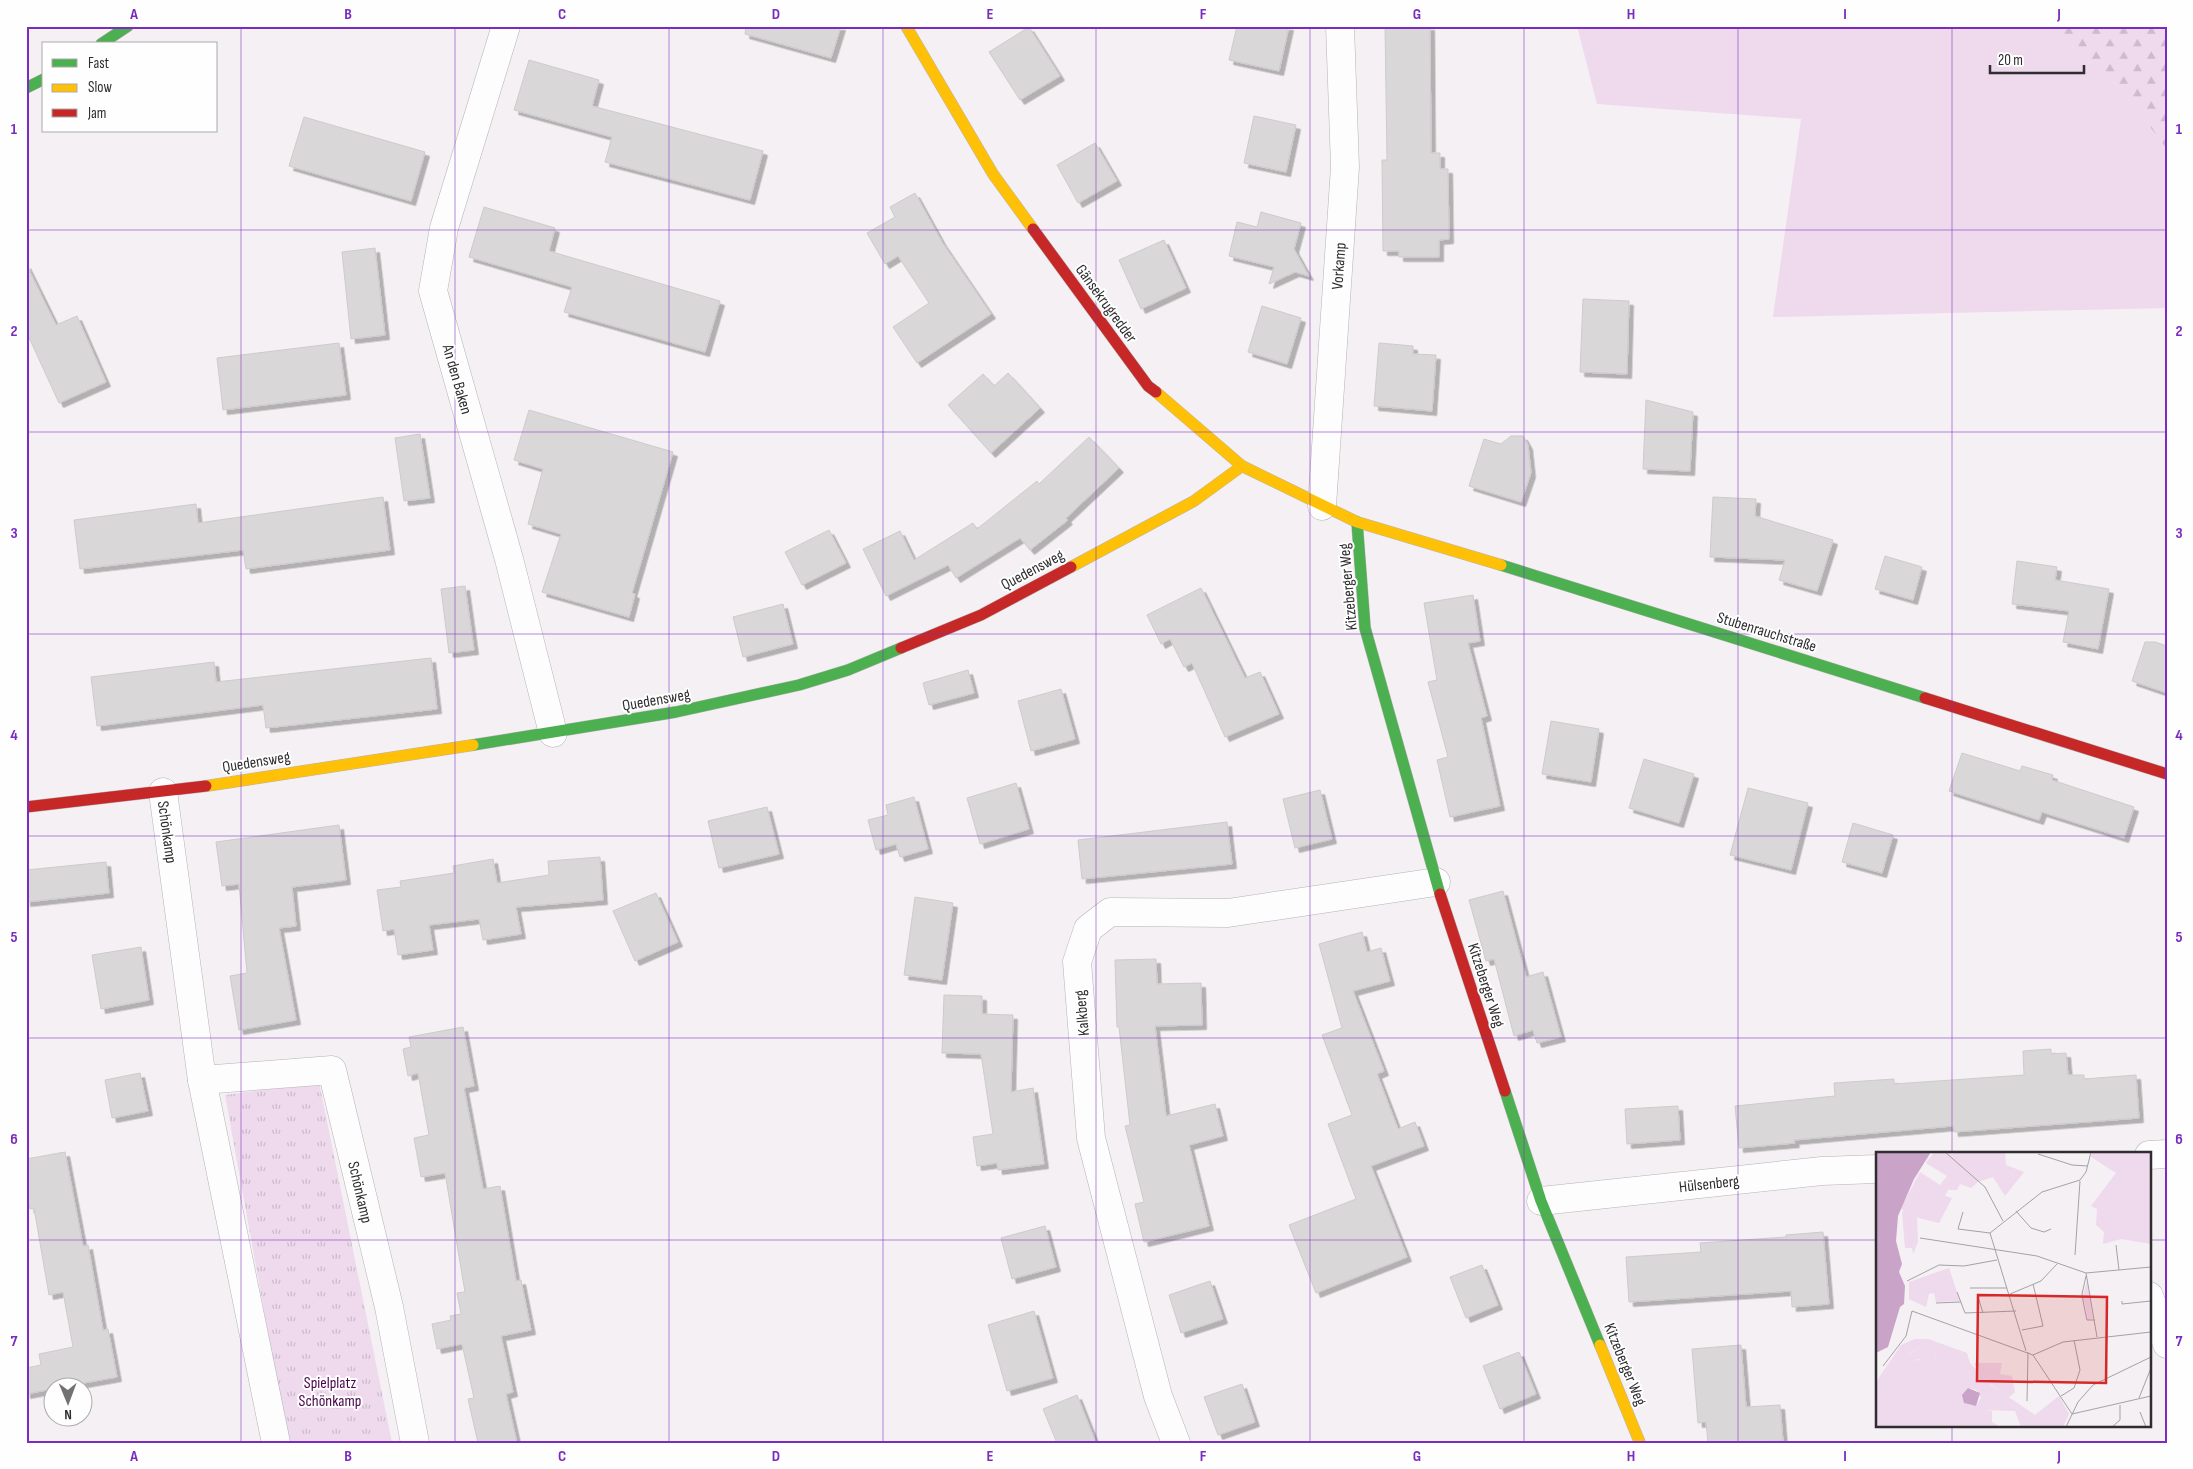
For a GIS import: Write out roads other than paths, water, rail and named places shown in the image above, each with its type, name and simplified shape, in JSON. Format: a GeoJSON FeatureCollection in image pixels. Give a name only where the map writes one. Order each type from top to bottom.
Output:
{"type":"FeatureCollection","features":[{"type":"Feature","properties":{"kind":"street"},"geometry":{"type":"LineString","coordinates":[[104,42],[128,26]]}},
{"type":"Feature","properties":{"kind":"street","name":"An den Baken"},"geometry":{"type":"LineString","coordinates":[[506,26],[444,228],[433,291],[509,558],[553,733]]}},
{"type":"Feature","properties":{"kind":"street","name":"Gänsekrugredder"},"geometry":{"type":"LineString","coordinates":[[906,26],[993,174],[1148,386],[1242,466],[1357,522]]}},
{"type":"Feature","properties":{"kind":"street","name":"Vorkamp"},"geometry":{"type":"LineString","coordinates":[[1322,506],[1345,167],[1340,26]]}},
{"type":"Feature","properties":{"kind":"street"},"geometry":{"type":"LineString","coordinates":[[26,88],[42,80]]}},
{"type":"Feature","properties":{"kind":"street","name":"Quedensweg"},"geometry":{"type":"LineString","coordinates":[[26,807],[162,792],[553,733],[676,712],[782,689],[848,670],[981,615],[1194,501],[1242,466]]}},
{"type":"Feature","properties":{"kind":"street","name":"Stubenrauchstraße"},"geometry":{"type":"LineString","coordinates":[[1357,522],[1441,546],[2167,774]]}},
{"type":"Feature","properties":{"kind":"street","name":"Kitzeberger Weg"},"geometry":{"type":"LineString","coordinates":[[1357,522],[1365,628],[1436,882],[1541,1201],[1640,1443]]}},
{"type":"Feature","properties":{"kind":"street","name":"Schönkamp"},"geometry":{"type":"LineString","coordinates":[[162,792],[202,1080],[276,1443]]}},
{"type":"Feature","properties":{"kind":"street","name":"Kalkberg"},"geometry":{"type":"LineString","coordinates":[[1176,1443],[1158,1396],[1091,1138],[1077,962],[1088,929],[1110,912],[1228,913],[1436,882]]}},
{"type":"Feature","properties":{"kind":"street","name":"Schönkamp"},"geometry":{"type":"LineString","coordinates":[[202,1080],[332,1070],[388,1307],[415,1443]]}},
{"type":"Feature","properties":{"kind":"street"},"geometry":{"type":"LineString","coordinates":[[2150,1155],[2167,1154]]}},
{"type":"Feature","properties":{"kind":"street","name":"Hülsenberg"},"geometry":{"type":"LineString","coordinates":[[1541,1201],[1822,1171],[1876,1169]]}},
{"type":"Feature","properties":{"kind":"street"},"geometry":{"type":"LineString","coordinates":[[2150,1299],[2167,1344]]}},
{"type":"Feature","properties":{"kind":"park label","name":"Spielplatz Schönkamp"},"geometry":{"type":"Point","coordinates":[330,1391]}}]}
